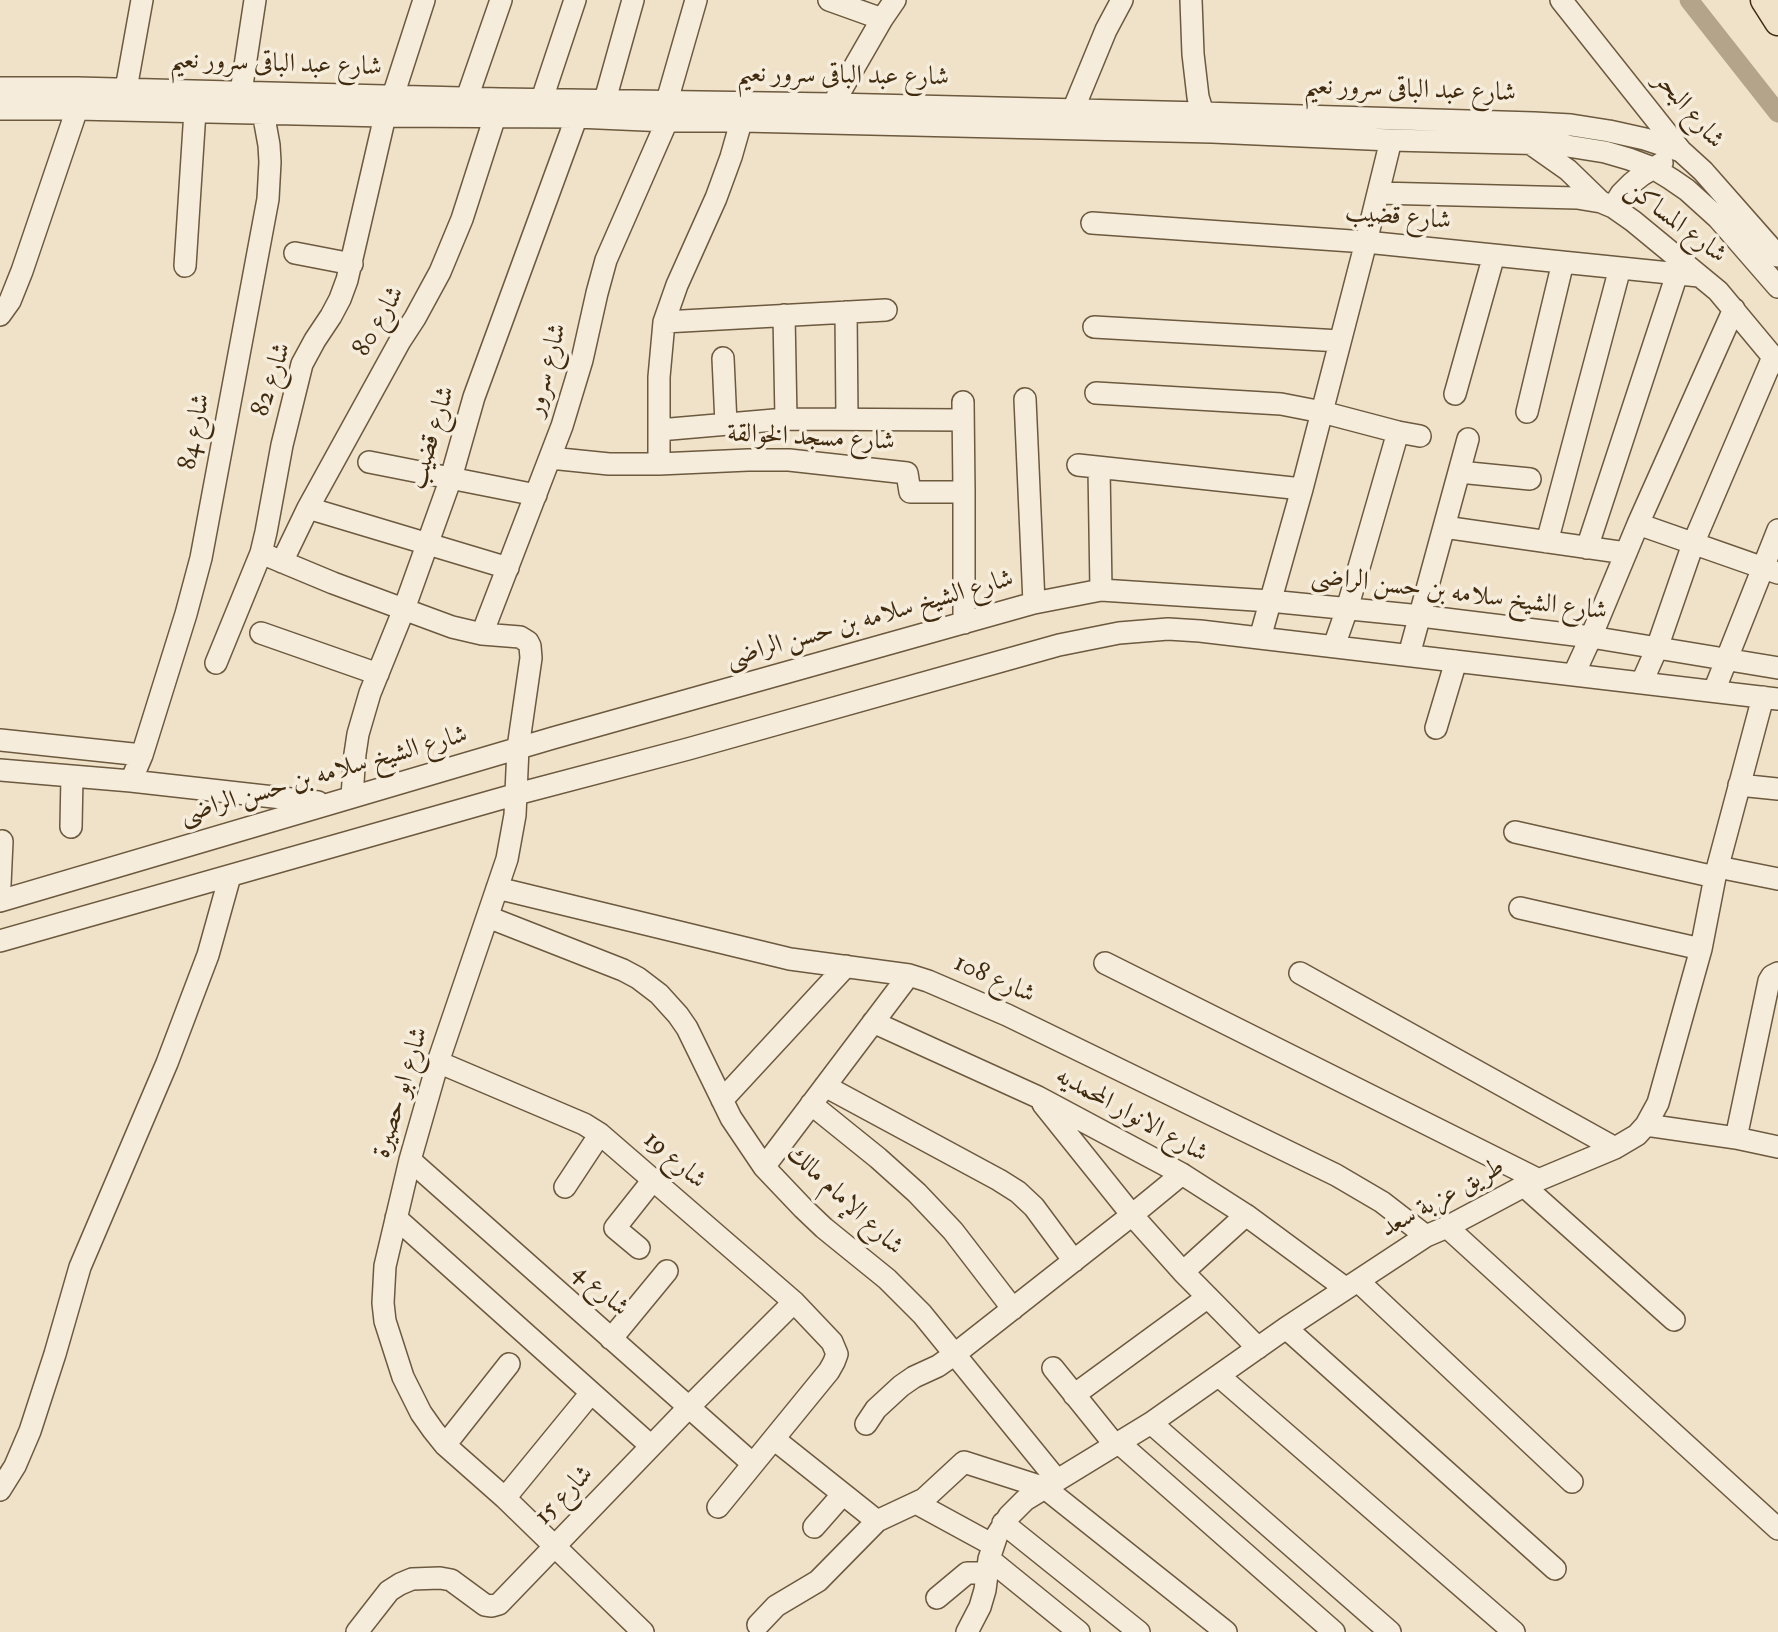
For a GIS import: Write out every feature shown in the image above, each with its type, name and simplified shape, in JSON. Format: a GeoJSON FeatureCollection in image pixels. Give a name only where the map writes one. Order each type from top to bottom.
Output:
{"type":"FeatureCollection","features":[{"type":"Feature","properties":{"kind":"main road"},"geometry":{"type":"LineString","coordinates":[[1764,0],[1778,22]]}},
{"type":"Feature","properties":{"kind":"street"},"geometry":{"type":"LineString","coordinates":[[126,89],[142,0]]}},
{"type":"Feature","properties":{"kind":"street"},"geometry":{"type":"LineString","coordinates":[[241,92],[255,0]]}},
{"type":"Feature","properties":{"kind":"street"},"geometry":{"type":"LineString","coordinates":[[393,96],[424,0]]}},
{"type":"Feature","properties":{"kind":"street"},"geometry":{"type":"LineString","coordinates":[[467,97],[501,0]]}},
{"type":"Feature","properties":{"kind":"street"},"geometry":{"type":"LineString","coordinates":[[542,99],[575,0]]}},
{"type":"Feature","properties":{"kind":"street"},"geometry":{"type":"LineString","coordinates":[[605,100],[634,0]]}},
{"type":"Feature","properties":{"kind":"street","name":"شارع سرور"},"geometry":{"type":"LineString","coordinates":[[482,634],[550,458],[576,382],[606,260],[667,111],[695,0]]}},
{"type":"Feature","properties":{"kind":"street"},"geometry":{"type":"LineString","coordinates":[[830,0],[882,19]]}},
{"type":"Feature","properties":{"kind":"street"},"geometry":{"type":"LineString","coordinates":[[832,104],[895,0]]}},
{"type":"Feature","properties":{"kind":"street"},"geometry":{"type":"LineString","coordinates":[[1073,110],[1106,30],[1122,0]]}},
{"type":"Feature","properties":{"kind":"street"},"geometry":{"type":"LineString","coordinates":[[1191,0],[1193,54],[1198,97],[1203,113]]}},
{"type":"Feature","properties":{"kind":"street","name":"شارع البحر"},"geometry":{"type":"LineString","coordinates":[[1560,0],[1681,151],[1703,171],[1778,256]]}},
{"type":"Feature","properties":{"kind":"street","name":"شارع عبد الباقى سرور نعيم"},"geometry":{"type":"LineString","coordinates":[[0,88],[126,89],[195,111],[385,116],[499,108],[580,108],[1555,144],[1605,152],[1653,168]]}},
{"type":"Feature","properties":{"kind":"street","name":"شارع عبد الباقى سرور نعيم"},"geometry":{"type":"LineString","coordinates":[[0,109],[76,109],[241,92],[467,97],[499,108],[542,99],[580,108],[605,100],[667,111]]}},
{"type":"Feature","properties":{"kind":"street","name":"شارع عبد الباقى سرور نعيم"},"geometry":{"type":"LineString","coordinates":[[744,112],[832,104],[1571,125],[1645,139],[1681,151]]}},
{"type":"Feature","properties":{"kind":"street","name":"شارع 80"},"geometry":{"type":"LineString","coordinates":[[282,562],[308,508],[440,272],[462,219],[499,108]]}},
{"type":"Feature","properties":{"kind":"street","name":"شارع قضيب"},"geometry":{"type":"LineString","coordinates":[[352,796],[358,734],[369,693],[404,610],[451,478],[474,397],[580,108]]}},
{"type":"Feature","properties":{"kind":"street"},"geometry":{"type":"LineString","coordinates":[[0,315],[10,300],[22,271],[76,109]]}},
{"type":"Feature","properties":{"kind":"street"},"geometry":{"type":"LineString","coordinates":[[185,266],[195,111]]}},
{"type":"Feature","properties":{"kind":"street"},"geometry":{"type":"LineString","coordinates":[[659,464],[659,377],[664,322],[677,285],[716,198],[744,112]]}},
{"type":"Feature","properties":{"kind":"street","name":"شارع 84"},"geometry":{"type":"LineString","coordinates":[[131,781],[142,755],[186,614],[203,546],[268,199],[270,153],[264,113]]}},
{"type":"Feature","properties":{"kind":"street","name":"شارع 82"},"geometry":{"type":"LineString","coordinates":[[216,663],[261,553],[298,377],[308,353],[341,299],[352,264],[385,116]]}},
{"type":"Feature","properties":{"kind":"street"},"geometry":{"type":"LineString","coordinates":[[1260,638],[1302,489],[1391,140]]}},
{"type":"Feature","properties":{"kind":"street"},"geometry":{"type":"LineString","coordinates":[[1529,143],[1568,170],[1607,205],[1632,183],[1681,151]]}},
{"type":"Feature","properties":{"kind":"street","name":"شارع البحر"},"geometry":{"type":"LineString","coordinates":[[1653,168],[1687,190],[1718,218],[1778,287]]}},
{"type":"Feature","properties":{"kind":"street","name":"شارع المساكن"},"geometry":{"type":"LineString","coordinates":[[1378,193],[1577,198],[1607,205],[1623,213],[1718,291],[1776,360]]}},
{"type":"Feature","properties":{"kind":"street","name":"شارع قضيب"},"geometry":{"type":"LineString","coordinates":[[1092,223],[1366,242],[1699,276]]}},
{"type":"Feature","properties":{"kind":"street"},"geometry":{"type":"LineString","coordinates":[[295,253],[352,264]]}},
{"type":"Feature","properties":{"kind":"street"},"geometry":{"type":"LineString","coordinates":[[1455,394],[1494,255]]}},
{"type":"Feature","properties":{"kind":"street"},"geometry":{"type":"LineString","coordinates":[[1527,411],[1563,262]]}},
{"type":"Feature","properties":{"kind":"street"},"geometry":{"type":"LineString","coordinates":[[1547,542],[1620,268]]}},
{"type":"Feature","properties":{"kind":"street"},"geometry":{"type":"LineString","coordinates":[[1587,548],[1677,274]]}},
{"type":"Feature","properties":{"kind":"street"},"geometry":{"type":"LineString","coordinates":[[1574,674],[1734,309]]}},
{"type":"Feature","properties":{"kind":"street"},"geometry":{"type":"LineString","coordinates":[[664,322],[886,310]]}},
{"type":"Feature","properties":{"kind":"street"},"geometry":{"type":"LineString","coordinates":[[846,312],[847,418]]}},
{"type":"Feature","properties":{"kind":"street"},"geometry":{"type":"LineString","coordinates":[[784,315],[786,419]]}},
{"type":"Feature","properties":{"kind":"street"},"geometry":{"type":"LineString","coordinates":[[1094,327],[1340,341]]}},
{"type":"Feature","properties":{"kind":"street"},"geometry":{"type":"LineString","coordinates":[[723,358],[726,424]]}},
{"type":"Feature","properties":{"kind":"street"},"geometry":{"type":"LineString","coordinates":[[1642,682],[1657,648],[1693,544],[1776,360]]}},
{"type":"Feature","properties":{"kind":"street"},"geometry":{"type":"LineString","coordinates":[[1096,393],[1281,404],[1420,436]]}},
{"type":"Feature","properties":{"kind":"street"},"geometry":{"type":"LineString","coordinates":[[1025,399],[1034,604]]}},
{"type":"Feature","properties":{"kind":"street"},"geometry":{"type":"LineString","coordinates":[[659,430],[786,419],[963,411],[964,623]]}},
{"type":"Feature","properties":{"kind":"street"},"geometry":{"type":"LineString","coordinates":[[1334,646],[1398,432]]}},
{"type":"Feature","properties":{"kind":"street"},"geometry":{"type":"LineString","coordinates":[[1409,655],[1468,439]]}},
{"type":"Feature","properties":{"kind":"street","name":"شارع مسجد الخوالقة"},"geometry":{"type":"LineString","coordinates":[[550,458],[609,464],[789,460],[907,473],[910,492],[964,492]]}},
{"type":"Feature","properties":{"kind":"street"},"geometry":{"type":"LineString","coordinates":[[369,461],[536,495]]}},
{"type":"Feature","properties":{"kind":"street"},"geometry":{"type":"LineString","coordinates":[[1077,465],[1302,489]]}},
{"type":"Feature","properties":{"kind":"street"},"geometry":{"type":"LineString","coordinates":[[1099,468],[1101,590]]}},
{"type":"Feature","properties":{"kind":"street"},"geometry":{"type":"LineString","coordinates":[[1459,472],[1530,479]]}},
{"type":"Feature","properties":{"kind":"street"},"geometry":{"type":"LineString","coordinates":[[308,508],[508,568]]}},
{"type":"Feature","properties":{"kind":"street"},"geometry":{"type":"LineString","coordinates":[[1638,524],[1771,570]]}},
{"type":"Feature","properties":{"kind":"street"},"geometry":{"type":"LineString","coordinates":[[1444,527],[1626,553]]}},
{"type":"Feature","properties":{"kind":"street"},"geometry":{"type":"LineString","coordinates":[[1714,691],[1771,570],[1778,530]]}},
{"type":"Feature","properties":{"kind":"street"},"geometry":{"type":"LineString","coordinates":[[261,553],[404,610],[452,627],[482,634]]}},
{"type":"Feature","properties":{"kind":"street","name":"شارع الشيخ سلامه بن حسن الراضى"},"geometry":{"type":"LineString","coordinates":[[0,901],[518,748],[1034,604],[1101,590],[1270,601],[1421,616],[1591,638],[1778,668]]}},
{"type":"Feature","properties":{"kind":"street"},"geometry":{"type":"LineString","coordinates":[[0,941],[517,794],[1059,645],[1119,633],[1168,629],[1200,631],[1771,698]]}},
{"type":"Feature","properties":{"kind":"street"},"geometry":{"type":"LineString","coordinates":[[261,632],[378,674]]}},
{"type":"Feature","properties":{"kind":"street","name":"شارع ابو حصيرة"},"geometry":{"type":"LineString","coordinates":[[482,634],[520,637],[530,646],[531,658],[518,748],[517,794],[510,846],[438,1062],[410,1160],[385,1266],[385,1321],[396,1358],[412,1395],[445,1445],[505,1498],[643,1632]]}},
{"type":"Feature","properties":{"kind":"street"},"geometry":{"type":"LineString","coordinates":[[1436,728],[1457,661]]}},
{"type":"Feature","properties":{"kind":"street","name":"طريق عزبة سعد"},"geometry":{"type":"LineString","coordinates":[[967,1632],[980,1607],[990,1559],[1003,1523],[1025,1500],[1151,1423],[1286,1328],[1426,1236],[1532,1183],[1615,1148],[1637,1135],[1646,1125],[1658,1102],[1701,949],[1739,785],[1771,698]]}},
{"type":"Feature","properties":{"kind":"street"},"geometry":{"type":"LineString","coordinates":[[0,740],[142,755]]}},
{"type":"Feature","properties":{"kind":"street"},"geometry":{"type":"LineString","coordinates":[[0,770],[131,781],[329,803]]}},
{"type":"Feature","properties":{"kind":"street"},"geometry":{"type":"LineString","coordinates":[[71,827],[72,776]]}},
{"type":"Feature","properties":{"kind":"street"},"geometry":{"type":"LineString","coordinates":[[1739,785],[1778,789]]}},
{"type":"Feature","properties":{"kind":"street"},"geometry":{"type":"LineString","coordinates":[[1516,832],[1717,872],[1778,879]]}},
{"type":"Feature","properties":{"kind":"street"},"geometry":{"type":"LineString","coordinates":[[0,885],[2,841]]}},
{"type":"Feature","properties":{"kind":"street"},"geometry":{"type":"LineString","coordinates":[[0,1490],[15,1466],[30,1431],[80,1267],[167,1063],[208,955],[230,876]]}},
{"type":"Feature","properties":{"kind":"street","name":"شارع 108"},"geometry":{"type":"LineString","coordinates":[[497,888],[790,959],[909,975],[947,988],[1336,1175],[1382,1202],[1426,1236]]}},
{"type":"Feature","properties":{"kind":"street"},"geometry":{"type":"LineString","coordinates":[[1520,908],[1701,949]]}},
{"type":"Feature","properties":{"kind":"street","name":"شارع الإمام مالك"},"geometry":{"type":"LineString","coordinates":[[488,917],[623,970],[649,985],[664,999],[687,1028],[741,1135],[764,1167],[824,1228],[869,1263],[922,1314],[955,1354],[1051,1484]]}},
{"type":"Feature","properties":{"kind":"street"},"geometry":{"type":"LineString","coordinates":[[1105,962],[1532,1183],[1674,1320]]}},
{"type":"Feature","properties":{"kind":"street"},"geometry":{"type":"LineString","coordinates":[[722,1100],[846,967]]}},
{"type":"Feature","properties":{"kind":"street"},"geometry":{"type":"LineString","coordinates":[[1300,973],[1615,1148]]}},
{"type":"Feature","properties":{"kind":"street"},"geometry":{"type":"LineString","coordinates":[[1736,1138],[1769,981],[1778,973]]}},
{"type":"Feature","properties":{"kind":"street"},"geometry":{"type":"LineString","coordinates":[[764,1167],[909,975]]}},
{"type":"Feature","properties":{"kind":"street","name":"شارع الانوار المحمديه"},"geometry":{"type":"LineString","coordinates":[[873,1022],[1038,1097],[1182,1174],[1351,1284],[1572,1482]]}},
{"type":"Feature","properties":{"kind":"street","name":"شارع 19"},"geometry":{"type":"LineString","coordinates":[[438,1062],[584,1124],[600,1134],[793,1302],[832,1342],[836,1353],[829,1371],[774,1438]]}},
{"type":"Feature","properties":{"kind":"street"},"geometry":{"type":"LineString","coordinates":[[825,1086],[1018,1192],[1034,1207],[1074,1261]]}},
{"type":"Feature","properties":{"kind":"street"},"geometry":{"type":"LineString","coordinates":[[1038,1097],[1132,1215],[1183,1272],[1258,1348]]}},
{"type":"Feature","properties":{"kind":"street"},"geometry":{"type":"LineString","coordinates":[[811,1104],[917,1193],[953,1231],[1013,1309]]}},
{"type":"Feature","properties":{"kind":"street"},"geometry":{"type":"LineString","coordinates":[[1646,1125],[1778,1147]]}},
{"type":"Feature","properties":{"kind":"street"},"geometry":{"type":"LineString","coordinates":[[565,1186],[600,1134]]}},
{"type":"Feature","properties":{"kind":"street","name":"شارع 4"},"geometry":{"type":"LineString","coordinates":[[410,1160],[754,1464]]}},
{"type":"Feature","properties":{"kind":"street"},"geometry":{"type":"LineString","coordinates":[[866,1424],[876,1409],[901,1386],[955,1354],[1182,1174]]}},
{"type":"Feature","properties":{"kind":"street"},"geometry":{"type":"LineString","coordinates":[[639,1248],[615,1228],[653,1180]]}},
{"type":"Feature","properties":{"kind":"street"},"geometry":{"type":"LineString","coordinates":[[1183,1272],[1246,1215]]}},
{"type":"Feature","properties":{"kind":"street"},"geometry":{"type":"LineString","coordinates":[[396,1218],[651,1446]]}},
{"type":"Feature","properties":{"kind":"street"},"geometry":{"type":"LineString","coordinates":[[1447,1227],[1778,1529]]}},
{"type":"Feature","properties":{"kind":"street"},"geometry":{"type":"LineString","coordinates":[[611,1339],[667,1271]]}},
{"type":"Feature","properties":{"kind":"street"},"geometry":{"type":"LineString","coordinates":[[1074,1395],[1208,1297]]}},
{"type":"Feature","properties":{"kind":"street","name":"شارع 15"},"geometry":{"type":"LineString","coordinates":[[357,1632],[389,1591],[412,1579],[451,1580],[485,1605],[499,1604],[793,1302]]}},
{"type":"Feature","properties":{"kind":"street"},"geometry":{"type":"LineString","coordinates":[[1286,1328],[1555,1569]]}},
{"type":"Feature","properties":{"kind":"street"},"geometry":{"type":"LineString","coordinates":[[445,1445],[509,1364]]}},
{"type":"Feature","properties":{"kind":"street"},"geometry":{"type":"LineString","coordinates":[[1053,1368],[1117,1444],[1334,1632]]}},
{"type":"Feature","properties":{"kind":"street"},"geometry":{"type":"LineString","coordinates":[[1219,1376],[1514,1632]]}},
{"type":"Feature","properties":{"kind":"street"},"geometry":{"type":"LineString","coordinates":[[505,1498],[590,1393]]}},
{"type":"Feature","properties":{"kind":"street"},"geometry":{"type":"LineString","coordinates":[[1151,1423],[1390,1632]]}},
{"type":"Feature","properties":{"kind":"street"},"geometry":{"type":"LineString","coordinates":[[718,1507],[774,1438],[877,1521]]}},
{"type":"Feature","properties":{"kind":"street"},"geometry":{"type":"LineString","coordinates":[[758,1625],[776,1606],[818,1581],[877,1521],[928,1496],[964,1462],[1051,1484],[1226,1632]]}},
{"type":"Feature","properties":{"kind":"street"},"geometry":{"type":"LineString","coordinates":[[814,1527],[844,1494]]}},
{"type":"Feature","properties":{"kind":"street"},"geometry":{"type":"LineString","coordinates":[[916,1503],[1079,1632]]}},
{"type":"Feature","properties":{"kind":"street"},"geometry":{"type":"LineString","coordinates":[[1003,1523],[1139,1632]]}},
{"type":"Feature","properties":{"kind":"street"},"geometry":{"type":"LineString","coordinates":[[937,1598],[967,1573],[990,1559]]}},
{"type":"Feature","properties":{"kind":"waterway"},"geometry":{"type":"LineString","coordinates":[[1689,0],[1778,113]]}}]}
